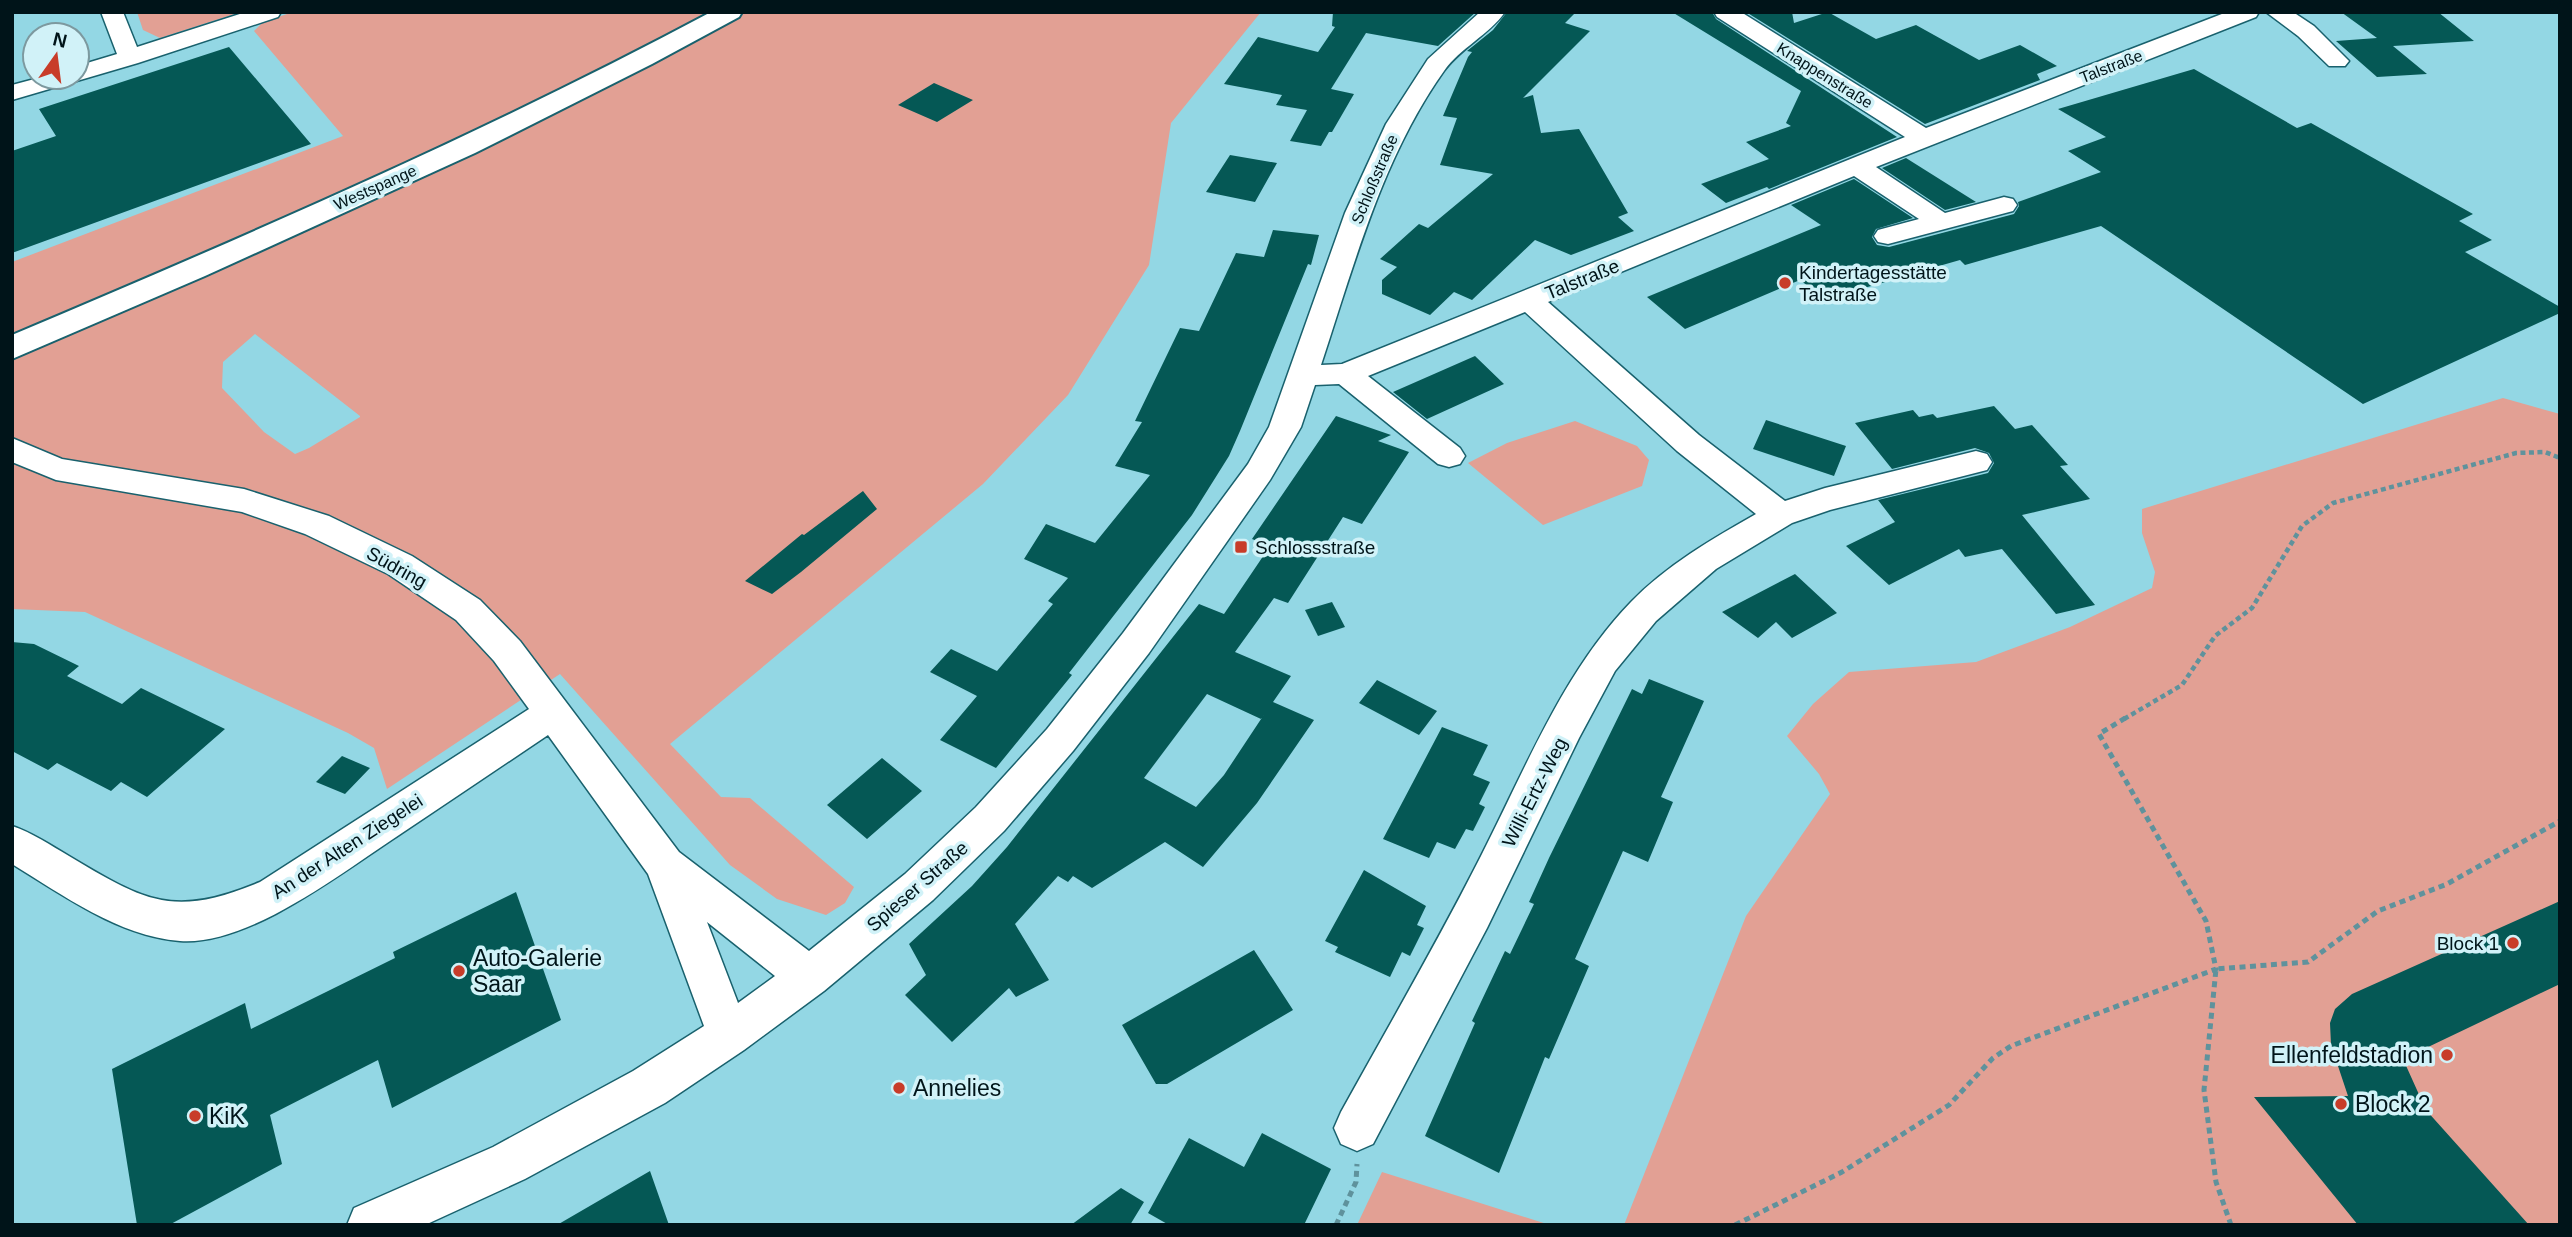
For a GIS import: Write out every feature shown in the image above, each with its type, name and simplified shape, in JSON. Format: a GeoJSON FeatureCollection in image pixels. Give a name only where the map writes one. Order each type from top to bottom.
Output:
{"type":"FeatureCollection","features":[{"type":"Feature","properties":{"kind":"main road","name":"Westspange"},"geometry":{"type":"LineString","coordinates":[[12,348],[443,156],[646,59],[730,12]]}},
{"type":"Feature","properties":{"kind":"street"},"geometry":{"type":"LineString","coordinates":[[113,12],[130,58]]}},
{"type":"Feature","properties":{"kind":"street"},"geometry":{"type":"LineString","coordinates":[[91,70],[270,12]]}},
{"type":"Feature","properties":{"kind":"street","name":"Schloßstraße"},"geometry":{"type":"LineString","coordinates":[[1303,375],[1358,213],[1398,124],[1436,64],[1494,12]]}},
{"type":"Feature","properties":{"kind":"street","name":"Knappenstraße"},"geometry":{"type":"LineString","coordinates":[[1725,12],[1924,138]]}},
{"type":"Feature","properties":{"kind":"street","name":"Talstraße"},"geometry":{"type":"LineString","coordinates":[[1303,375],[1346,374],[1924,138],[2248,12]]}},
{"type":"Feature","properties":{"kind":"street"},"geometry":{"type":"LineString","coordinates":[[2277,12],[2306,31],[2337,61]]}},
{"type":"Feature","properties":{"kind":"street"},"geometry":{"type":"LineString","coordinates":[[1857,166],[1941,222]]}},
{"type":"Feature","properties":{"kind":"street"},"geometry":{"type":"LineString","coordinates":[[1888,236],[2004,205]]}},
{"type":"Feature","properties":{"kind":"street"},"geometry":{"type":"LineString","coordinates":[[1529,300],[1688,443],[1780,515]]}},
{"type":"Feature","properties":{"kind":"street"},"geometry":{"type":"LineString","coordinates":[[1346,374],[1449,456]]}},
{"type":"Feature","properties":{"kind":"street","name":"Spieser Straße"},"geometry":{"type":"LineString","coordinates":[[372,1225],[509,1163],[649,1087],[729,1035],[808,977],[919,887],[990,819],[1059,740],[1136,643],[1238,506],[1285,427],[1303,375]]}},
{"type":"Feature","properties":{"kind":"street","name":"Südring"},"geometry":{"type":"LineString","coordinates":[[12,449],[56,469],[244,501],[317,525],[388,559],[468,610],[507,651],[665,865],[729,1035]]}},
{"type":"Feature","properties":{"kind":"street","name":"Willi-Ertz-Weg"},"geometry":{"type":"LineString","coordinates":[[1357,1128],[1472,915],[1564,730],[1602,661],[1644,611],[1704,560],[1780,515],[1825,500],[1976,462]]}},
{"type":"Feature","properties":{"kind":"street","name":"An der Alten Ziegelei"},"geometry":{"type":"LineString","coordinates":[[12,843],[146,917],[182,922],[225,915],[274,895],[554,712]]}},
{"type":"Feature","properties":{"kind":"street","name":"Südring"},"geometry":{"type":"LineString","coordinates":[[665,865],[808,977]]}},
{"type":"Feature","properties":{"kind":"path"},"geometry":{"type":"LineString","coordinates":[[2231,1225],[2216,1182],[2204,1090],[2216,969],[2206,921],[2099,734],[2182,685],[2215,636],[2252,608],[2302,526],[2333,503],[2516,453],[2545,452],[2560,458]]}},
{"type":"Feature","properties":{"kind":"path"},"geometry":{"type":"LineString","coordinates":[[1735,1225],[1842,1172],[1949,1105],[1993,1058],[2011,1046],[2216,969],[2308,962],[2378,911],[2447,884],[2560,821]]}},
{"type":"Feature","properties":{"kind":"path"},"geometry":{"type":"LineString","coordinates":[[1336,1225],[1356,1182],[1357,1128]]}},
{"type":"Feature","properties":{"kind":"shaded area"},"geometry":{"type":"Polygon","coordinates":[[[137,12],[241,12],[160,38],[143,30],[137,12]]]}},
{"type":"Feature","properties":{"kind":"shaded area"},"geometry":{"type":"Polygon","coordinates":[[[293,12],[1261,12],[1171,123],[1149,265],[1068,395],[983,484],[670,744],[721,797],[750,798],[854,887],[845,903],[826,915],[777,899],[730,865],[560,674],[387,789],[374,748],[348,733],[85,612],[12,609],[12,262],[343,136],[254,31],[263,22],[293,12]],[[255,334],[223,362],[222,388],[264,432],[295,454],[360,416],[255,334]]]}},
{"type":"Feature","properties":{"kind":"shaded area"},"geometry":{"type":"Polygon","coordinates":[[[2503,398],[2560,414],[2560,1225],[1624,1225],[1746,916],[1830,794],[1819,774],[1787,736],[1813,704],[1849,672],[1976,662],[2070,627],[2152,588],[2155,572],[2142,533],[2142,509],[2503,398]]]}},
{"type":"Feature","properties":{"kind":"shaded area"},"geometry":{"type":"Polygon","coordinates":[[[1575,421],[1637,446],[1649,460],[1642,486],[1543,525],[1468,463],[1507,443],[1575,421]]]}},
{"type":"Feature","properties":{"kind":"shaded area"},"geometry":{"type":"Polygon","coordinates":[[[1382,1172],[1550,1225],[1357,1225],[1382,1172]]]}},
{"type":"Feature","properties":{"kind":"building"},"geometry":{"type":"Polygon","coordinates":[[[1333,12],[1476,12],[1438,46],[1366,33],[1331,89],[1354,94],[1332,132],[1329,132],[1321,146],[1290,141],[1307,110],[1276,105],[1282,95],[1224,84],[1258,37],[1318,52],[1335,27],[1332,26],[1333,12]]]}},
{"type":"Feature","properties":{"kind":"building"},"geometry":{"type":"Polygon","coordinates":[[[1507,12],[1576,12],[1565,23],[1590,31],[1523,98],[1533,95],[1541,133],[1579,129],[1628,213],[1618,217],[1634,231],[1571,255],[1535,240],[1472,300],[1454,292],[1430,315],[1382,294],[1382,280],[1397,267],[1380,259],[1419,224],[1428,228],[1493,174],[1440,165],[1457,118],[1443,116],[1472,52],[1467,51],[1493,30],[1507,12]]]}},
{"type":"Feature","properties":{"kind":"building"},"geometry":{"type":"Polygon","coordinates":[[[1672,12],[1712,12],[1716,19],[1897,137],[1769,189],[1767,187],[1726,203],[1701,184],[1769,159],[1746,142],[1791,126],[1786,123],[1801,91],[1672,12]]]}},
{"type":"Feature","properties":{"kind":"building"},"geometry":{"type":"Polygon","coordinates":[[[1746,12],[1792,12],[1794,23],[1828,12],[1876,39],[1916,25],[1979,60],[2020,45],[2057,66],[2037,74],[2040,80],[1925,124],[1746,12]]]}},
{"type":"Feature","properties":{"kind":"building"},"geometry":{"type":"Polygon","coordinates":[[[2341,12],[2438,12],[2474,41],[2393,46],[2427,74],[2377,77],[2336,41],[2377,38],[2341,12]]]}},
{"type":"Feature","properties":{"kind":"building"},"geometry":{"type":"Polygon","coordinates":[[[229,47],[311,144],[12,253],[12,151],[56,136],[39,109],[229,47]]]}},
{"type":"Feature","properties":{"kind":"building"},"geometry":{"type":"Polygon","coordinates":[[[2194,69],[2297,128],[2311,123],[2473,214],[2459,221],[2492,240],[2465,252],[2560,307],[2560,313],[2363,404],[2101,226],[1965,265],[1960,260],[1918,272],[1915,270],[1896,279],[1825,299],[1800,280],[1685,329],[1647,297],[1821,225],[1791,205],[1854,179],[1913,218],[1876,229],[1872,237],[1877,245],[1889,247],[2014,214],[2019,206],[2018,202],[2101,172],[2068,151],[2106,137],[2058,109],[2194,69]]]}},
{"type":"Feature","properties":{"kind":"building"},"geometry":{"type":"Polygon","coordinates":[[[934,83],[973,100],[937,122],[898,105],[934,83]]]}},
{"type":"Feature","properties":{"kind":"building"},"geometry":{"type":"Polygon","coordinates":[[[1230,155],[1277,163],[1255,202],[1206,192],[1230,155]]]}},
{"type":"Feature","properties":{"kind":"building"},"geometry":{"type":"Polygon","coordinates":[[[1906,158],[1976,202],[1945,210],[1882,168],[1906,158]]]}},
{"type":"Feature","properties":{"kind":"building"},"geometry":{"type":"Polygon","coordinates":[[[1273,230],[1319,235],[1311,265],[1308,264],[1229,456],[1192,515],[1069,673],[1072,675],[996,768],[940,740],[977,696],[930,672],[951,649],[997,671],[1053,604],[1048,601],[1068,578],[1024,559],[1046,524],[1095,543],[1150,475],[1115,466],[1142,422],[1135,421],[1180,328],[1199,331],[1236,253],[1264,257],[1273,230]]]}},
{"type":"Feature","properties":{"kind":"building"},"geometry":{"type":"Polygon","coordinates":[[[1475,356],[1504,384],[1427,419],[1393,392],[1475,356]]]}},
{"type":"Feature","properties":{"kind":"building"},"geometry":{"type":"Polygon","coordinates":[[[1994,406],[2015,429],[2032,425],[2068,465],[2060,466],[2090,499],[2022,515],[2095,605],[2056,614],[2002,549],[1965,557],[1959,549],[1889,585],[1846,546],[1895,522],[1878,500],[1988,473],[1994,463],[1989,453],[1975,448],[1892,469],[1855,423],[1913,410],[1919,417],[1933,414],[1937,418],[1994,406]]]}},
{"type":"Feature","properties":{"kind":"building"},"geometry":{"type":"Polygon","coordinates":[[[1336,416],[1391,435],[1378,441],[1409,452],[1362,524],[1343,517],[1288,603],[1274,598],[1235,652],[1291,676],[1273,702],[1314,720],[1257,803],[1203,867],[1165,842],[1092,888],[1073,876],[1068,882],[1058,876],[1015,924],[1049,980],[1016,997],[1009,988],[952,1042],[905,995],[926,975],[909,944],[972,886],[1007,847],[1199,604],[1224,614],[1270,546],[1252,539],[1336,416]],[[1207,694],[1144,778],[1196,807],[1224,775],[1267,710],[1261,719],[1207,694]]]}},
{"type":"Feature","properties":{"kind":"building"},"geometry":{"type":"Polygon","coordinates":[[[1766,420],[1846,446],[1834,476],[1753,449],[1766,420]]]}},
{"type":"Feature","properties":{"kind":"building"},"geometry":{"type":"Polygon","coordinates":[[[863,491],[877,509],[801,572],[772,594],[745,581],[802,534],[863,491]]]}},
{"type":"Feature","properties":{"kind":"building"},"geometry":{"type":"Polygon","coordinates":[[[1795,574],[1837,613],[1792,638],[1776,622],[1758,638],[1722,612],[1795,574]]]}},
{"type":"Feature","properties":{"kind":"building"},"geometry":{"type":"Polygon","coordinates":[[[1332,602],[1345,627],[1318,636],[1305,610],[1332,602]]]}},
{"type":"Feature","properties":{"kind":"building"},"geometry":{"type":"Polygon","coordinates":[[[12,642],[34,644],[79,666],[67,676],[122,704],[141,688],[225,729],[147,797],[121,782],[111,791],[57,763],[48,770],[12,751],[12,642]]]}},
{"type":"Feature","properties":{"kind":"building"},"geometry":{"type":"Polygon","coordinates":[[[1649,679],[1704,701],[1661,797],[1673,802],[1648,862],[1623,851],[1575,959],[1589,966],[1549,1059],[1545,1057],[1499,1173],[1425,1136],[1475,1023],[1472,1021],[1505,951],[1510,954],[1534,904],[1529,902],[1549,858],[1632,689],[1642,694],[1649,679]]]}},
{"type":"Feature","properties":{"kind":"building"},"geometry":{"type":"Polygon","coordinates":[[[1377,680],[1437,711],[1419,735],[1359,703],[1377,680]]]}},
{"type":"Feature","properties":{"kind":"building"},"geometry":{"type":"Polygon","coordinates":[[[1442,727],[1488,745],[1473,775],[1490,782],[1479,804],[1485,807],[1473,831],[1466,829],[1455,849],[1437,842],[1429,858],[1383,839],[1442,727]]]}},
{"type":"Feature","properties":{"kind":"building"},"geometry":{"type":"Polygon","coordinates":[[[342,756],[370,768],[345,794],[316,782],[342,756]]]}},
{"type":"Feature","properties":{"kind":"building"},"geometry":{"type":"Polygon","coordinates":[[[882,758],[922,791],[867,839],[827,805],[882,758]]]}},
{"type":"Feature","properties":{"kind":"building"},"geometry":{"type":"Polygon","coordinates":[[[1364,870],[1426,906],[1417,925],[1424,928],[1410,956],[1402,952],[1390,977],[1335,952],[1338,947],[1325,941],[1364,870]]]}},
{"type":"Feature","properties":{"kind":"building"},"geometry":{"type":"Polygon","coordinates":[[[516,892],[561,1020],[392,1108],[378,1060],[270,1115],[282,1164],[169,1225],[137,1225],[112,1069],[245,1003],[251,1029],[395,958],[393,952],[516,892]]]}},
{"type":"Feature","properties":{"kind":"building","name":"Ellenfeldstadion"},"geometry":{"type":"Polygon","coordinates":[[[2560,901],[2560,984],[2403,1059],[2426,1110],[2529,1225],[2358,1225],[2254,1097],[2348,1096],[2331,1045],[2330,1023],[2335,1009],[2352,994],[2560,901]]]}},
{"type":"Feature","properties":{"kind":"building"},"geometry":{"type":"Polygon","coordinates":[[[1254,950],[1293,1010],[1167,1084],[1156,1084],[1122,1025],[1254,950]]]}},
{"type":"Feature","properties":{"kind":"building"},"geometry":{"type":"Polygon","coordinates":[[[1262,1133],[1331,1169],[1304,1225],[1169,1225],[1148,1213],[1189,1138],[1244,1167],[1262,1133]]]}},
{"type":"Feature","properties":{"kind":"building"},"geometry":{"type":"Polygon","coordinates":[[[650,1171],[669,1225],[557,1225],[650,1171]]]}},
{"type":"Feature","properties":{"kind":"building"},"geometry":{"type":"Polygon","coordinates":[[[1121,1188],[1144,1202],[1130,1225],[1071,1225],[1121,1188]]]}},
{"type":"Feature","properties":{"kind":"place","name":"Kindertagesstätte Talstraße"},"geometry":{"type":"Point","coordinates":[1785,283]}},
{"type":"Feature","properties":{"kind":"place","name":"Schlossstraße"},"geometry":{"type":"Point","coordinates":[1241,547]}},
{"type":"Feature","properties":{"kind":"place","name":"Block 1"},"geometry":{"type":"Point","coordinates":[2513,943]}},
{"type":"Feature","properties":{"kind":"place","name":"Auto-Galerie Saar"},"geometry":{"type":"Point","coordinates":[459,971]}},
{"type":"Feature","properties":{"kind":"place","name":"Ellenfeldstadion"},"geometry":{"type":"Point","coordinates":[2447,1055]}},
{"type":"Feature","properties":{"kind":"place","name":"Annelies"},"geometry":{"type":"Point","coordinates":[899,1088]}},
{"type":"Feature","properties":{"kind":"place","name":"Block 2"},"geometry":{"type":"Point","coordinates":[2341,1104]}},
{"type":"Feature","properties":{"kind":"place","name":"KiK"},"geometry":{"type":"Point","coordinates":[195,1116]}}]}
